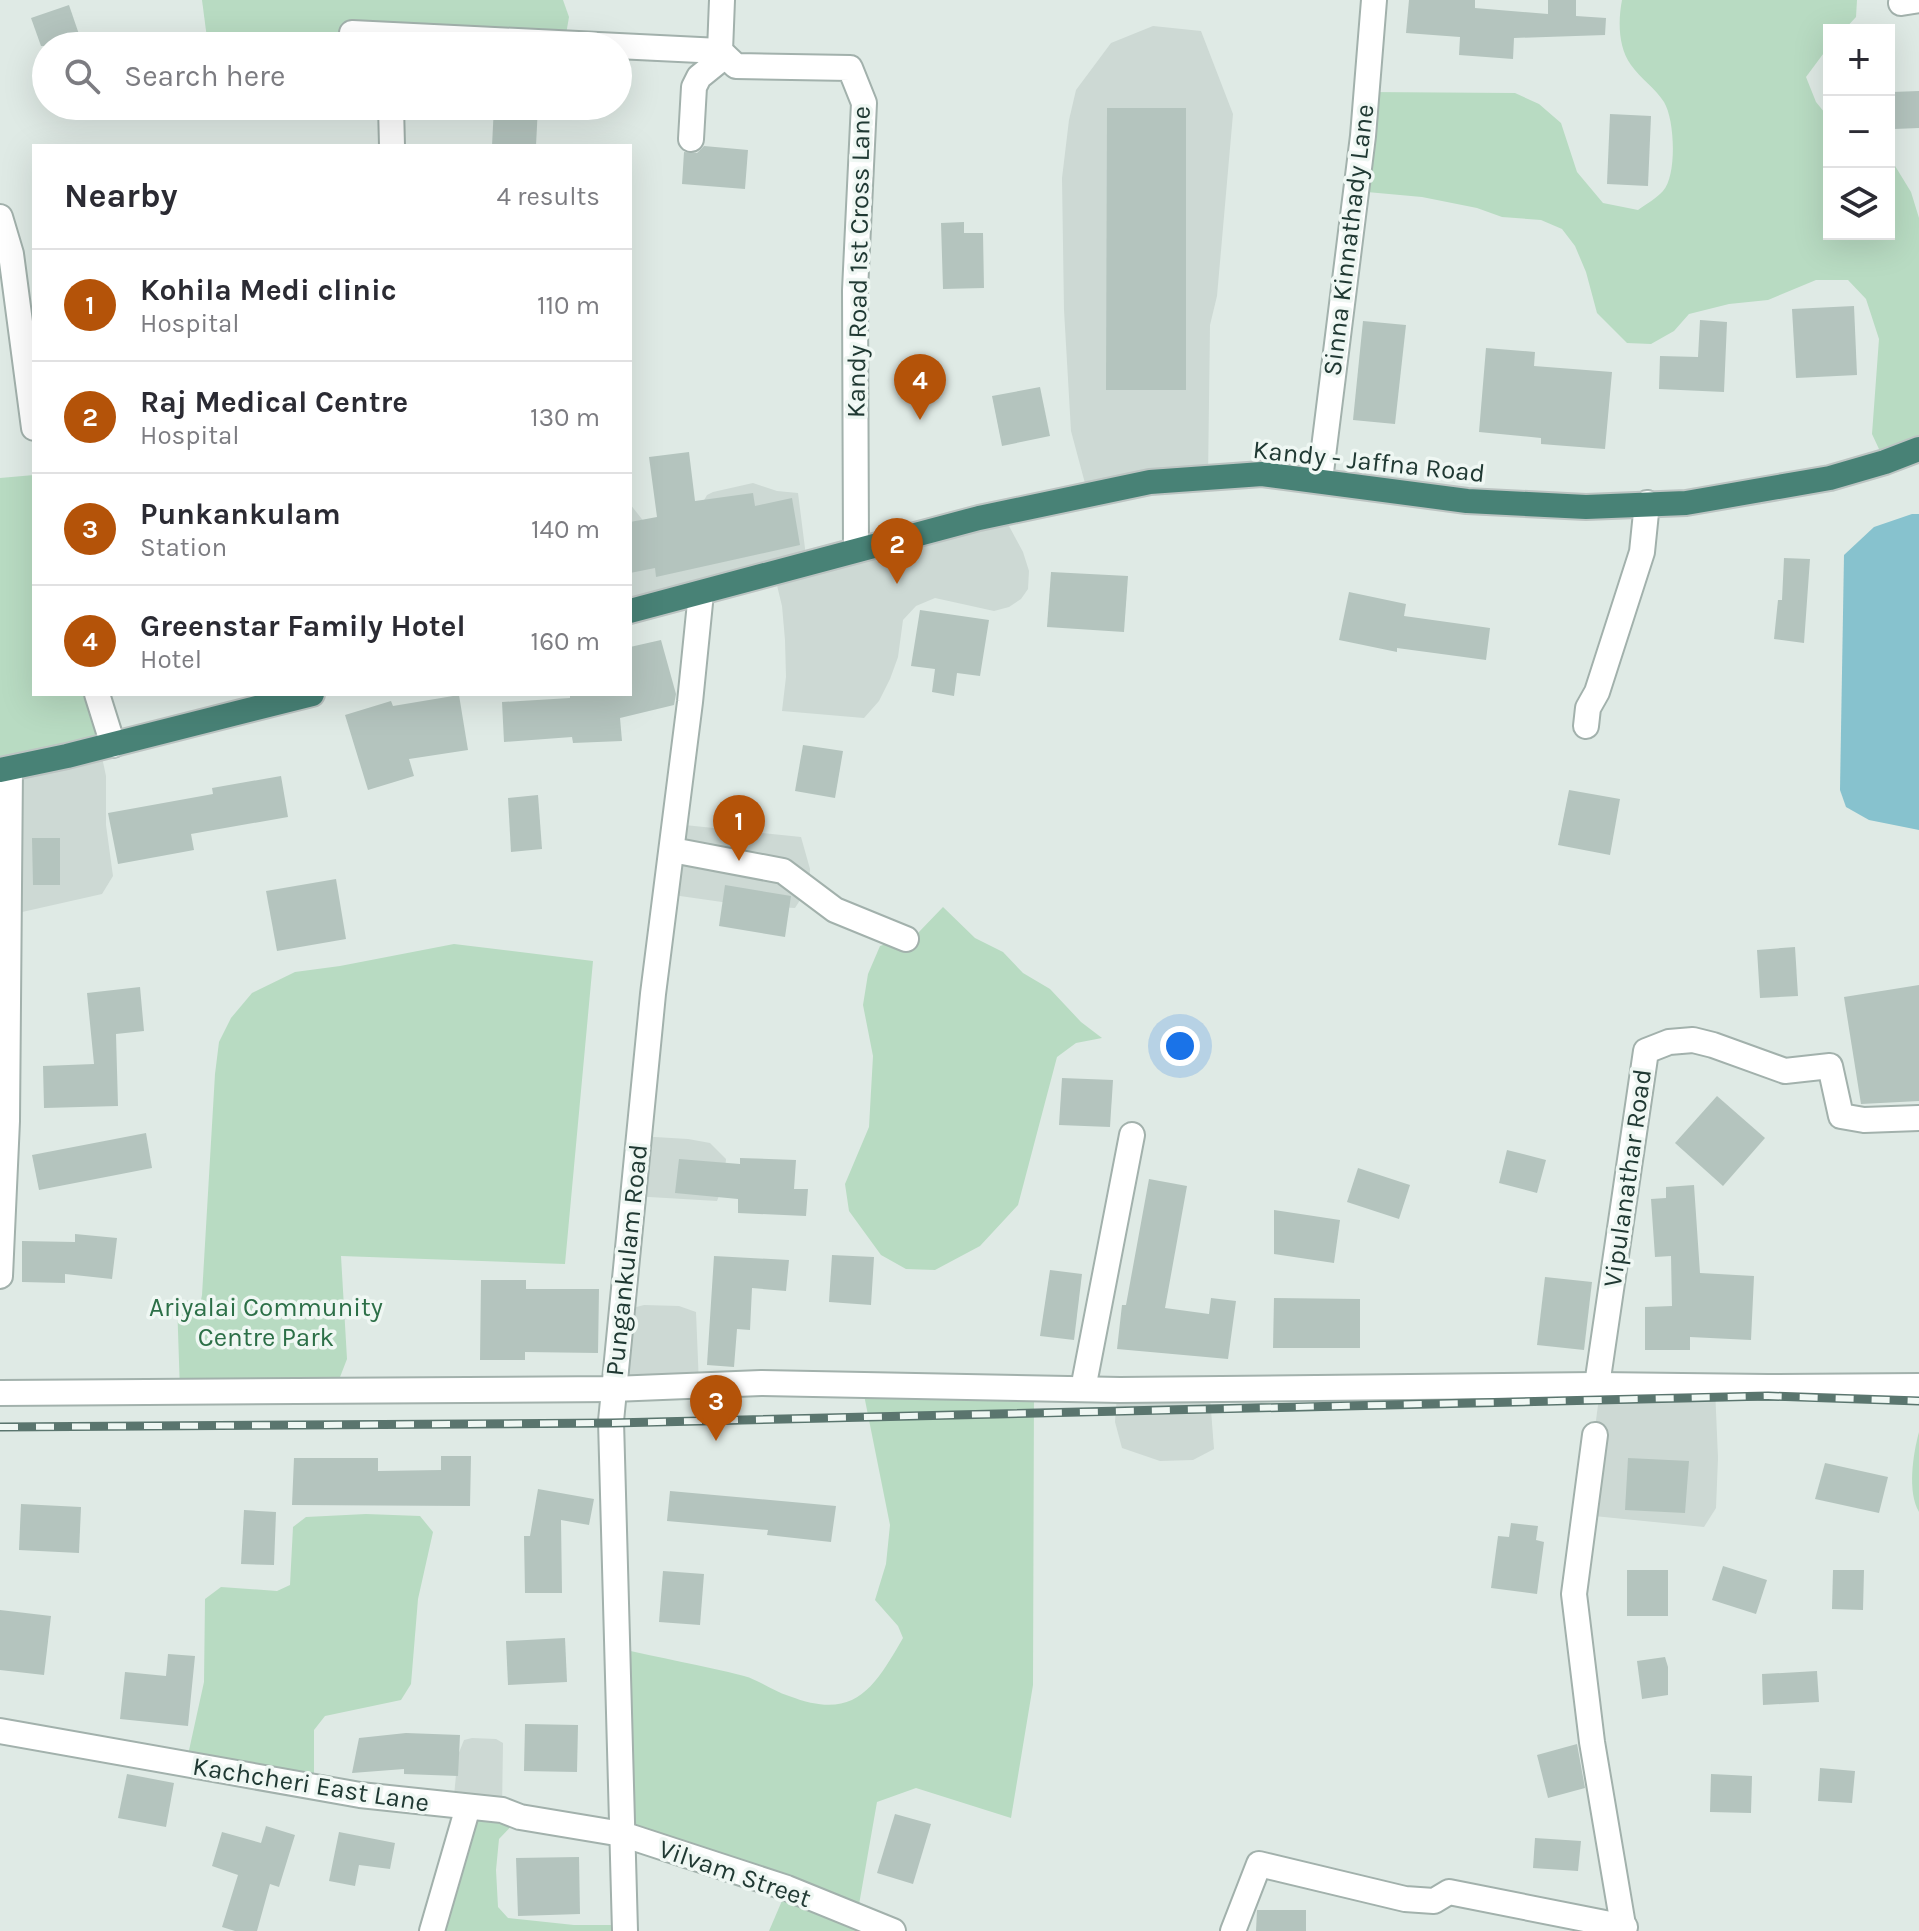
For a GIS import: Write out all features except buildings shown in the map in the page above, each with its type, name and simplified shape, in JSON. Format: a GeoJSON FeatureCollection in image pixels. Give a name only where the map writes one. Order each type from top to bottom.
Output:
{"type":"FeatureCollection","features":[{"type":"Feature","properties":{"kind":"highway","name":"Kandy - Jaffna Road"},"geometry":{"type":"LineString","coordinates":[[632,610],[979,518],[1150,482],[1262,474],[1467,501],[1586,507],[1686,503],[1830,478],[1919,449]]}},
{"type":"Feature","properties":{"kind":"highway"},"geometry":{"type":"LineString","coordinates":[[5,770],[304,696]]}},
{"type":"Feature","properties":{"kind":"street"},"geometry":{"type":"LineString","coordinates":[[691,139],[694,87],[699,77],[722,53],[722,0]]}},
{"type":"Feature","properties":{"kind":"street","name":"Sinna Kinnathady Lane"},"geometry":{"type":"LineString","coordinates":[[1320,480],[1363,136],[1374,0]]}},
{"type":"Feature","properties":{"kind":"street"},"geometry":{"type":"LineString","coordinates":[[632,49],[722,53]]}},
{"type":"Feature","properties":{"kind":"street","name":"Kandy Road 1st Cross Lane"},"geometry":{"type":"LineString","coordinates":[[722,53],[736,66],[850,68],[864,103],[855,290],[856,550]]}},
{"type":"Feature","properties":{"kind":"street"},"geometry":{"type":"LineString","coordinates":[[391,120],[392,144]]}},
{"type":"Feature","properties":{"kind":"street"},"geometry":{"type":"LineString","coordinates":[[0,217],[11,254],[32,413]]}},
{"type":"Feature","properties":{"kind":"street"},"geometry":{"type":"LineString","coordinates":[[1586,726],[1588,708],[1597,692],[1642,552],[1647,503]]}},
{"type":"Feature","properties":{"kind":"street","name":"Pungankulam Road"},"geometry":{"type":"LineString","coordinates":[[625,1931],[611,1421],[653,994],[701,593]]}},
{"type":"Feature","properties":{"kind":"street"},"geometry":{"type":"LineString","coordinates":[[98,696],[113,745]]}},
{"type":"Feature","properties":{"kind":"street"},"geometry":{"type":"LineString","coordinates":[[0,1276],[4,1121],[5,770]]}},
{"type":"Feature","properties":{"kind":"street"},"geometry":{"type":"LineString","coordinates":[[672,850],[783,871],[835,910],[906,939]]}},
{"type":"Feature","properties":{"kind":"street","name":"Vipulanathar Road"},"geometry":{"type":"LineString","coordinates":[[1597,1385],[1646,1051],[1669,1042],[1693,1040],[1785,1071],[1830,1066],[1841,1116],[1864,1120],[1919,1118]]}},
{"type":"Feature","properties":{"kind":"street"},"geometry":{"type":"LineString","coordinates":[[1083,1389],[1132,1135]]}},
{"type":"Feature","properties":{"kind":"street"},"geometry":{"type":"LineString","coordinates":[[0,1393],[613,1389],[761,1383],[1083,1389],[1919,1386]]}},
{"type":"Feature","properties":{"kind":"street"},"geometry":{"type":"LineString","coordinates":[[1233,1931],[1259,1864],[1405,1899],[1434,1901],[1449,1892],[1625,1929],[1592,1742],[1574,1594],[1595,1435]]}},
{"type":"Feature","properties":{"kind":"street","name":"Kachcheri East Lane"},"geometry":{"type":"LineString","coordinates":[[0,1731],[360,1795],[502,1810],[520,1817],[622,1834]]}},
{"type":"Feature","properties":{"kind":"street"},"geometry":{"type":"LineString","coordinates":[[432,1931],[468,1807]]}},
{"type":"Feature","properties":{"kind":"street","name":"Vilvam Street"},"geometry":{"type":"LineString","coordinates":[[622,1834],[787,1888],[893,1931]]}},
{"type":"Feature","properties":{"kind":"shaded area"},"geometry":{"type":"Polygon","coordinates":[[[1153,26],[1201,31],[1233,114],[1217,296],[1210,325],[1208,478],[1086,487],[1071,431],[1064,310],[1062,178],[1069,120],[1076,90],[1111,43],[1153,26]]]}},
{"type":"Feature","properties":{"kind":"shaded area"},"geometry":{"type":"Polygon","coordinates":[[[753,483],[777,491],[798,493],[807,564],[1002,513],[1023,552],[1029,571],[1028,589],[1021,599],[1009,607],[994,611],[935,598],[916,606],[903,620],[898,657],[890,679],[879,701],[864,718],[782,711],[786,677],[785,640],[782,606],[774,573],[632,610],[632,507],[645,523],[703,502],[713,492],[753,483]]]}},
{"type":"Feature","properties":{"kind":"shaded area"},"geometry":{"type":"Polygon","coordinates":[[[100,748],[106,776],[106,825],[113,876],[102,894],[0,917],[11,769],[100,748]]]}},
{"type":"Feature","properties":{"kind":"shaded area"},"geometry":{"type":"Polygon","coordinates":[[[675,824],[801,837],[810,869],[809,886],[795,908],[743,905],[666,894],[675,824]]]}},
{"type":"Feature","properties":{"kind":"shaded area"},"geometry":{"type":"Polygon","coordinates":[[[638,1136],[710,1143],[726,1159],[724,1182],[717,1201],[632,1196],[638,1136]]]}},
{"type":"Feature","properties":{"kind":"shaded area"},"geometry":{"type":"Polygon","coordinates":[[[644,1305],[679,1306],[696,1312],[699,1385],[613,1389],[621,1311],[644,1305]]]}},
{"type":"Feature","properties":{"kind":"shaded area"},"geometry":{"type":"Polygon","coordinates":[[[1715,1388],[1718,1458],[1716,1508],[1704,1527],[1584,1515],[1599,1397],[1715,1388]]]}},
{"type":"Feature","properties":{"kind":"shaded area"},"geometry":{"type":"Polygon","coordinates":[[[1117,1396],[1210,1397],[1214,1449],[1193,1460],[1160,1461],[1122,1448],[1115,1422],[1117,1396]]]}},
{"type":"Feature","properties":{"kind":"shaded area"},"geometry":{"type":"Polygon","coordinates":[[[496,1739],[503,1743],[502,1810],[453,1806],[458,1755],[464,1740],[496,1739]]]}},
{"type":"Feature","properties":{"kind":"green space"},"geometry":{"type":"Polygon","coordinates":[[[202,0],[563,0],[569,17],[566,32],[206,32],[202,0]]]}},
{"type":"Feature","properties":{"kind":"green space"},"geometry":{"type":"Polygon","coordinates":[[[1622,0],[1857,0],[1856,17],[1850,24],[1823,24],[1823,54],[1806,77],[1823,111],[1823,240],[1895,240],[1895,166],[1911,192],[1919,218],[1919,449],[1885,462],[1872,434],[1879,339],[1866,299],[1848,280],[1816,280],[1768,300],[1729,304],[1689,314],[1674,331],[1651,344],[1627,343],[1597,313],[1586,272],[1575,246],[1562,229],[1541,220],[1502,217],[1477,208],[1422,197],[1356,191],[1367,92],[1515,93],[1539,104],[1561,123],[1577,172],[1603,203],[1638,210],[1655,199],[1668,184],[1673,148],[1668,110],[1627,58],[1621,42],[1622,0]]]}},
{"type":"Feature","properties":{"kind":"green space"},"geometry":{"type":"Polygon","coordinates":[[[32,475],[32,696],[98,696],[113,745],[0,770],[0,478],[32,475]]]}},
{"type":"Feature","properties":{"kind":"green space"},"geometry":{"type":"Polygon","coordinates":[[[943,907],[975,938],[1003,952],[1023,973],[1050,989],[1081,1022],[1102,1038],[1076,1043],[1057,1057],[1018,1205],[980,1246],[935,1270],[906,1269],[881,1255],[849,1211],[845,1184],[869,1127],[873,1056],[863,1005],[868,974],[880,946],[918,933],[943,907]]]}},
{"type":"Feature","properties":{"kind":"green space","name":"Ariyalai Community Centre Park"},"geometry":{"type":"Polygon","coordinates":[[[454,944],[593,961],[565,1264],[341,1256],[347,1359],[335,1390],[180,1392],[177,1301],[201,1300],[202,1295],[215,1074],[219,1042],[231,1018],[252,993],[295,972],[454,944]]]}},
{"type":"Feature","properties":{"kind":"green space"},"geometry":{"type":"Polygon","coordinates":[[[862,1385],[1034,1389],[1033,1685],[1011,1818],[916,1788],[877,1802],[857,1916],[885,1931],[769,1931],[787,1889],[622,1834],[617,1648],[744,1676],[811,1703],[830,1705],[846,1702],[871,1686],[903,1638],[898,1626],[875,1600],[886,1564],[890,1525],[862,1385]]]}},
{"type":"Feature","properties":{"kind":"green space"},"geometry":{"type":"Polygon","coordinates":[[[1919,1432],[1919,1512],[1912,1484],[1919,1432]]]}},
{"type":"Feature","properties":{"kind":"green space"},"geometry":{"type":"Polygon","coordinates":[[[366,1514],[420,1516],[433,1532],[418,1599],[411,1684],[401,1700],[325,1716],[314,1730],[314,1787],[186,1764],[204,1682],[205,1599],[221,1587],[277,1591],[290,1585],[293,1527],[306,1517],[366,1514]]]}},
{"type":"Feature","properties":{"kind":"green space"},"geometry":{"type":"Polygon","coordinates":[[[468,1807],[520,1817],[499,1839],[496,1870],[498,1907],[508,1918],[574,1925],[625,1925],[625,1931],[432,1931],[468,1807]]]}},
{"type":"Feature","properties":{"kind":"water"},"geometry":{"type":"Polygon","coordinates":[[[1919,514],[1919,830],[1869,820],[1846,807],[1840,790],[1844,555],[1874,527],[1919,514]]]}},
{"type":"Feature","properties":{"kind":"railway"},"geometry":{"type":"LineString","coordinates":[[0,1427],[612,1423],[1768,1396],[1919,1401]]}},
{"type":"Feature","properties":{"kind":"place","name":"Greenstar Family Hotel"},"geometry":{"type":"Point","coordinates":[920,420]}},
{"type":"Feature","properties":{"kind":"place","name":"Raj Medical Centre"},"geometry":{"type":"Point","coordinates":[897,584]}},
{"type":"Feature","properties":{"kind":"place","name":"Kohila Medi clinic"},"geometry":{"type":"Point","coordinates":[739,861]}},
{"type":"Feature","properties":{"kind":"place","name":"Punkankulam"},"geometry":{"type":"Point","coordinates":[716,1441]}}]}
